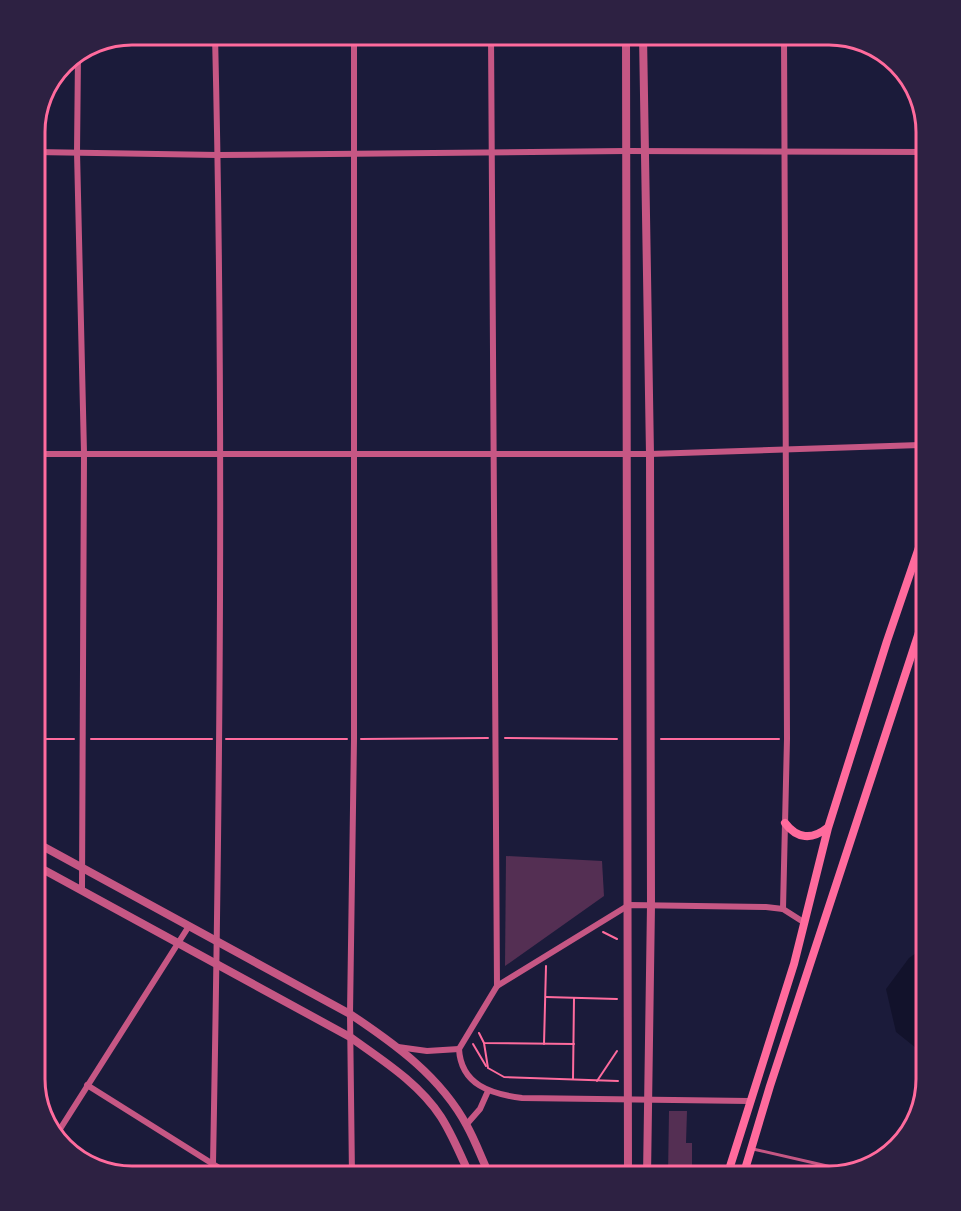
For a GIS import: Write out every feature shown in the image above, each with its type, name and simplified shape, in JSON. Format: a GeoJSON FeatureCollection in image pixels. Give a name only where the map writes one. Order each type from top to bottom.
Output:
{"type":"FeatureCollection","features":[{"type":"Feature","properties":{"kind":"main road"},"geometry":{"type":"LineString","coordinates":[[730,1166],[794,964],[828,828],[916,557]]}},
{"type":"Feature","properties":{"kind":"main road"},"geometry":{"type":"LineString","coordinates":[[746,1166],[916,645]]}},
{"type":"Feature","properties":{"kind":"main road"},"geometry":{"type":"LineString","coordinates":[[785,823],[796,835],[804,837],[820,834],[828,828]]}},
{"type":"Feature","properties":{"kind":"street"},"geometry":{"type":"LineString","coordinates":[[213,1164],[220,739],[218,155],[215,45]]}},
{"type":"Feature","properties":{"kind":"street"},"geometry":{"type":"LineString","coordinates":[[352,1166],[350,1014],[354,739],[354,45]]}},
{"type":"Feature","properties":{"kind":"street"},"geometry":{"type":"LineString","coordinates":[[491,45],[496,986]]}},
{"type":"Feature","properties":{"kind":"street"},"geometry":{"type":"LineString","coordinates":[[626,45],[628,1166]]}},
{"type":"Feature","properties":{"kind":"street"},"geometry":{"type":"LineString","coordinates":[[644,45],[650,454],[651,905],[647,1166]]}},
{"type":"Feature","properties":{"kind":"street"},"geometry":{"type":"LineString","coordinates":[[783,909],[787,739],[784,45]]}},
{"type":"Feature","properties":{"kind":"street"},"geometry":{"type":"LineString","coordinates":[[78,65],[84,453],[82,890]]}},
{"type":"Feature","properties":{"kind":"street"},"geometry":{"type":"LineString","coordinates":[[45,152],[218,155],[626,151],[916,152]]}},
{"type":"Feature","properties":{"kind":"street"},"geometry":{"type":"LineString","coordinates":[[45,454],[650,454],[916,446]]}},
{"type":"Feature","properties":{"kind":"street"},"geometry":{"type":"LineString","coordinates":[[45,848],[350,1014],[398,1047],[446,1095],[466,1125],[485,1166]]}},
{"type":"Feature","properties":{"kind":"street"},"geometry":{"type":"LineString","coordinates":[[45,871],[350,1037],[390,1065],[440,1115],[466,1166]]}},
{"type":"Feature","properties":{"kind":"street"},"geometry":{"type":"LineString","coordinates":[[749,1101],[522,1098],[494,1094],[466,1074],[459,1060],[459,1049],[496,986],[629,904],[783,909],[805,923]]}},
{"type":"Feature","properties":{"kind":"street"},"geometry":{"type":"LineString","coordinates":[[61,1128],[189,926]]}},
{"type":"Feature","properties":{"kind":"street"},"geometry":{"type":"LineString","coordinates":[[398,1047],[428,1051],[459,1049]]}},
{"type":"Feature","properties":{"kind":"street"},"geometry":{"type":"LineString","coordinates":[[87,1085],[216,1166]]}},
{"type":"Feature","properties":{"kind":"street"},"geometry":{"type":"LineString","coordinates":[[466,1125],[480,1109],[488,1091]]}},
{"type":"Feature","properties":{"kind":"lane"},"geometry":{"type":"LineString","coordinates":[[751,1149],[827,1166]]}},
{"type":"Feature","properties":{"kind":"path"},"geometry":{"type":"LineString","coordinates":[[45,739],[627,739]]}},
{"type":"Feature","properties":{"kind":"path"},"geometry":{"type":"LineString","coordinates":[[650,739],[787,739]]}},
{"type":"Feature","properties":{"kind":"path"},"geometry":{"type":"LineString","coordinates":[[602,932],[616,939]]}},
{"type":"Feature","properties":{"kind":"path"},"geometry":{"type":"LineString","coordinates":[[544,1044],[546,959]]}},
{"type":"Feature","properties":{"kind":"path"},"geometry":{"type":"LineString","coordinates":[[546,997],[574,998],[617,1000],[617,991],[617,1004]]}},
{"type":"Feature","properties":{"kind":"path"},"geometry":{"type":"LineString","coordinates":[[573,1080],[574,998]]}},
{"type":"Feature","properties":{"kind":"path"},"geometry":{"type":"LineString","coordinates":[[478,1033],[484,1043],[488,1068]]}},
{"type":"Feature","properties":{"kind":"path"},"geometry":{"type":"LineString","coordinates":[[484,1043],[573,1044]]}},
{"type":"Feature","properties":{"kind":"path"},"geometry":{"type":"LineString","coordinates":[[472,1044],[488,1068],[504,1077],[618,1082],[618,1072]]}},
{"type":"Feature","properties":{"kind":"path"},"geometry":{"type":"LineString","coordinates":[[597,1081],[618,1050],[618,1061]]}},
{"type":"Feature","properties":{"kind":"shaded area"},"geometry":{"type":"Polygon","coordinates":[[[916,953],[916,1048],[896,1032],[886,989],[909,958],[916,953]]]}},
{"type":"Feature","properties":{"kind":"building"},"geometry":{"type":"Polygon","coordinates":[[[506,856],[602,861],[604,896],[505,966],[506,856]]]}},
{"type":"Feature","properties":{"kind":"building"},"geometry":{"type":"Polygon","coordinates":[[[669,1111],[687,1111],[686,1143],[692,1143],[692,1166],[668,1166],[669,1111]]]}}]}
